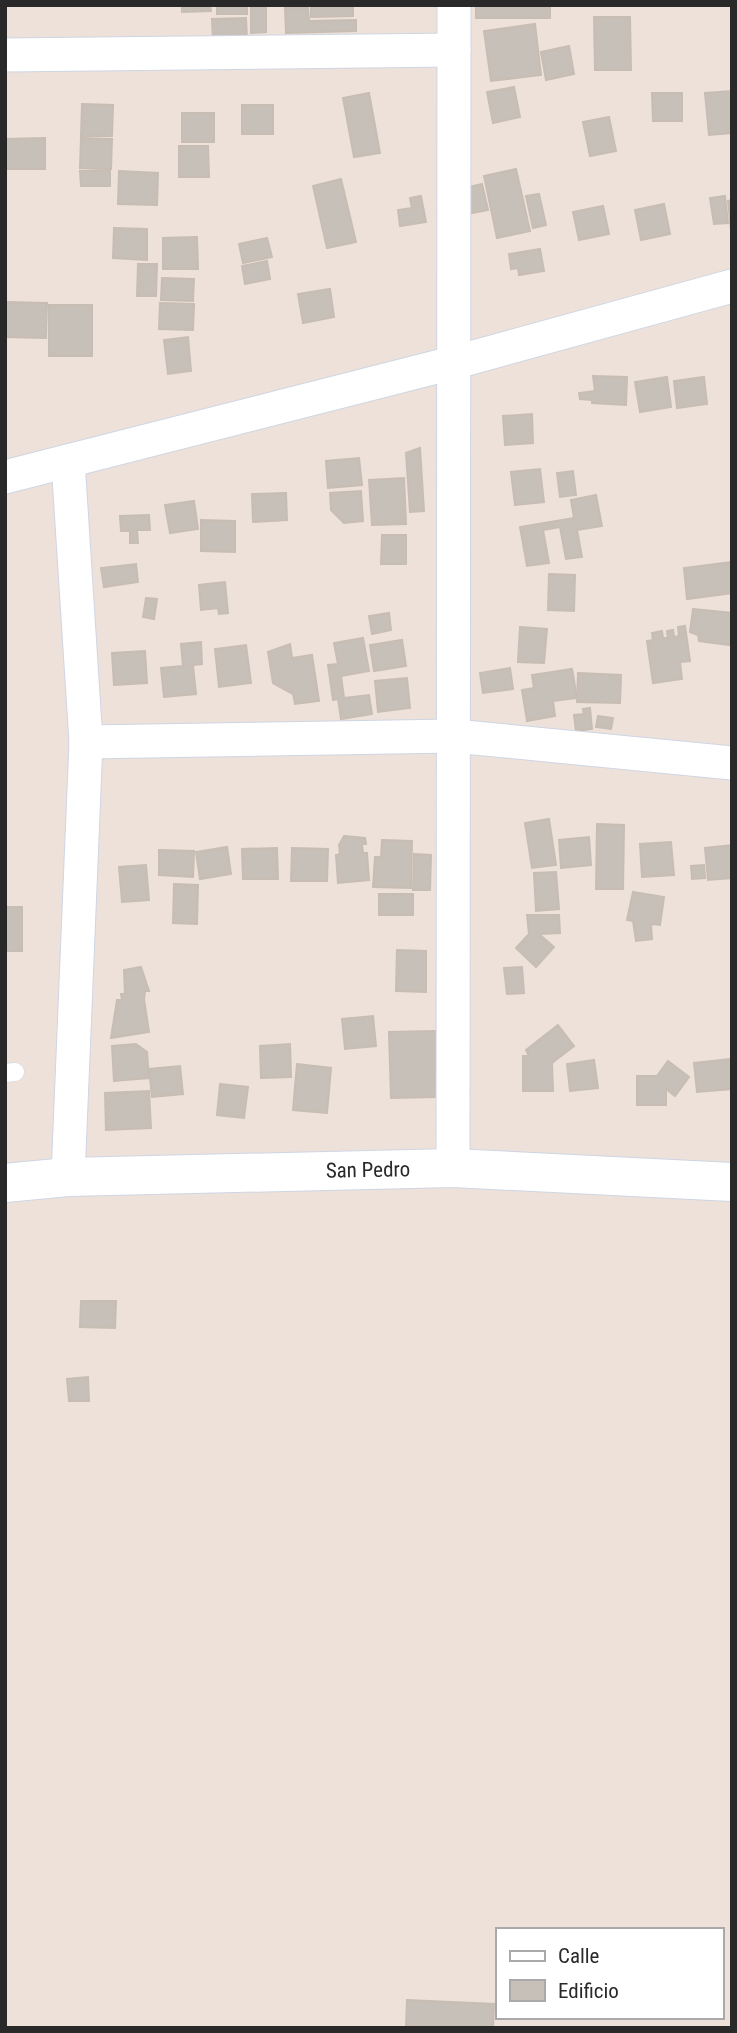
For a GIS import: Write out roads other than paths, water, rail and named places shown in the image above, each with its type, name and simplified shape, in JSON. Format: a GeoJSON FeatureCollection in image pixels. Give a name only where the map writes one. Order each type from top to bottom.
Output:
{"type":"FeatureCollection","features":[{"type":"Feature","properties":{"kind":"main road","name":"San Pedro"},"geometry":{"type":"LineString","coordinates":[[5,1183],[68,1177],[453,1168],[732,1182]]}},
{"type":"Feature","properties":{"kind":"street"},"geometry":{"type":"LineString","coordinates":[[453,1168],[456,362],[454,5]]}},
{"type":"Feature","properties":{"kind":"street"},"geometry":{"type":"LineString","coordinates":[[5,55],[454,50]]}},
{"type":"Feature","properties":{"kind":"street"},"geometry":{"type":"LineString","coordinates":[[5,477],[456,362],[732,286]]}},
{"type":"Feature","properties":{"kind":"street"},"geometry":{"type":"LineString","coordinates":[[68,461],[86,742],[68,1177]]}},
{"type":"Feature","properties":{"kind":"street"},"geometry":{"type":"LineString","coordinates":[[86,742],[454,736],[732,763]]}}]}
